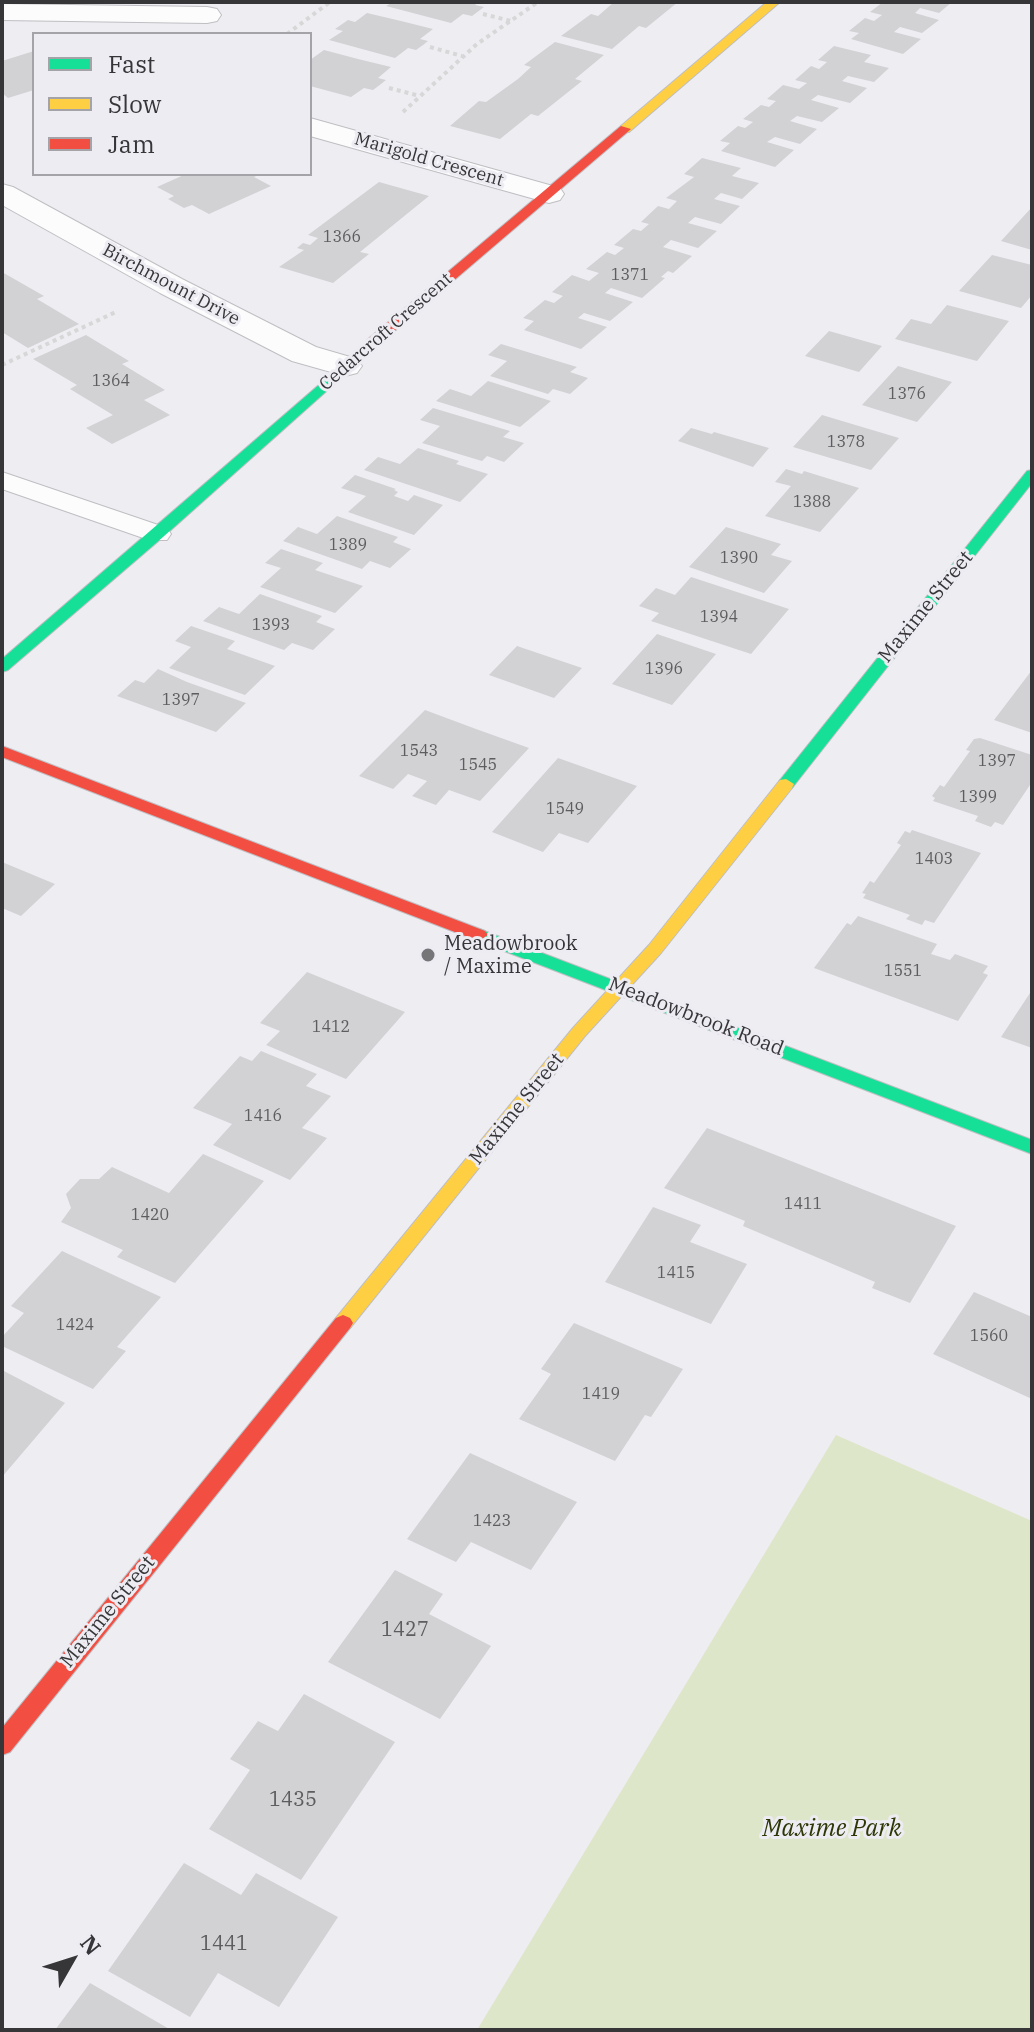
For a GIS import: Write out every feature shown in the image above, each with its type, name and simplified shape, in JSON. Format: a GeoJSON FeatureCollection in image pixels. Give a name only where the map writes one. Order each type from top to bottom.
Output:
{"type":"FeatureCollection","features":[{"type":"Feature","properties":{"kind":"street","name":"Cedarcroft Crescent"},"geometry":{"type":"LineString","coordinates":[[2,667],[158,534],[345,366],[774,2]]}},
{"type":"Feature","properties":{"kind":"street"},"geometry":{"type":"LineString","coordinates":[[2,12],[205,17]]}},
{"type":"Feature","properties":{"kind":"street","name":"Marigold Crescent"},"geometry":{"type":"LineString","coordinates":[[312,128],[549,194]]}},
{"type":"Feature","properties":{"kind":"street","name":"Birchmount Drive"},"geometry":{"type":"LineString","coordinates":[[2,193],[171,286],[304,354],[345,366]]}},
{"type":"Feature","properties":{"kind":"street","name":"Maxime Street"},"geometry":{"type":"LineString","coordinates":[[2,1745],[569,1044],[665,937],[1032,474]]}},
{"type":"Feature","properties":{"kind":"street","name":"Meadowbrook Road"},"geometry":{"type":"LineString","coordinates":[[2,751],[1032,1147]]}},
{"type":"Feature","properties":{"kind":"lane"},"geometry":{"type":"LineString","coordinates":[[2,480],[158,534]]}},
{"type":"Feature","properties":{"kind":"path"},"geometry":{"type":"LineString","coordinates":[[290,32],[330,2]]}},
{"type":"Feature","properties":{"kind":"path"},"geometry":{"type":"LineString","coordinates":[[367,142],[463,57],[538,2]]}},
{"type":"Feature","properties":{"kind":"path"},"geometry":{"type":"LineString","coordinates":[[483,14],[512,21]]}},
{"type":"Feature","properties":{"kind":"path"},"geometry":{"type":"LineString","coordinates":[[430,47],[463,57]]}},
{"type":"Feature","properties":{"kind":"path"},"geometry":{"type":"LineString","coordinates":[[389,88],[421,96]]}},
{"type":"Feature","properties":{"kind":"path"},"geometry":{"type":"LineString","coordinates":[[2,365],[118,311]]}},
{"type":"Feature","properties":{"kind":"green space","name":"Maxime Park"},"geometry":{"type":"Polygon","coordinates":[[[836,1435],[1032,1521],[1032,2030],[477,2030],[836,1435]]]}},
{"type":"Feature","properties":{"kind":"building"},"geometry":{"type":"Polygon","coordinates":[[[393,2],[479,2],[475,5],[484,7],[472,16],[463,14],[451,23],[386,6],[393,2]]]}},
{"type":"Feature","properties":{"kind":"building"},"geometry":{"type":"Polygon","coordinates":[[[614,2],[678,2],[646,28],[639,26],[612,49],[561,36],[591,14],[598,16],[614,2]]]}},
{"type":"Feature","properties":{"kind":"building"},"geometry":{"type":"Polygon","coordinates":[[[883,2],[952,2],[939,13],[920,8],[915,13],[939,20],[922,33],[900,27],[894,32],[921,39],[903,54],[851,39],[859,33],[849,31],[865,18],[874,21],[882,15],[870,12],[883,2]]]}},
{"type":"Feature","properties":{"kind":"building"},"geometry":{"type":"Polygon","coordinates":[[[367,13],[433,29],[420,39],[428,41],[423,45],[416,50],[408,48],[395,58],[329,40],[343,31],[335,29],[348,20],[355,22],[367,13]]]}},
{"type":"Feature","properties":{"kind":"building"},"geometry":{"type":"Polygon","coordinates":[[[555,42],[604,55],[575,79],[582,81],[538,116],[531,114],[500,139],[450,126],[479,101],[486,102],[518,79],[531,67],[524,65],[555,42]]]}},
{"type":"Feature","properties":{"kind":"building"},"geometry":{"type":"Polygon","coordinates":[[[834,46],[871,55],[864,62],[889,68],[874,82],[848,76],[842,81],[867,88],[850,103],[818,95],[811,100],[839,108],[822,122],[797,116],[790,121],[817,129],[800,144],[775,137],[767,142],[794,150],[775,167],[721,151],[730,143],[720,141],[738,126],[745,128],[753,122],[743,119],[761,105],[769,107],[776,101],[767,99],[783,85],[799,89],[807,83],[795,80],[811,66],[819,69],[827,62],[818,60],[834,46]]]}},
{"type":"Feature","properties":{"kind":"building"},"geometry":{"type":"Polygon","coordinates":[[[324,50],[391,67],[378,78],[386,80],[373,90],[364,88],[351,97],[312,87],[312,59],[324,50]]]}},
{"type":"Feature","properties":{"kind":"building"},"geometry":{"type":"Polygon","coordinates":[[[32,52],[32,91],[8,98],[2,93],[2,61],[32,52]]]}},
{"type":"Feature","properties":{"kind":"building"},"geometry":{"type":"Polygon","coordinates":[[[702,158],[741,168],[732,176],[759,183],[742,199],[721,193],[714,199],[740,206],[721,224],[695,217],[688,223],[717,231],[698,248],[671,240],[663,247],[692,256],[673,273],[668,271],[661,277],[665,278],[642,298],[611,288],[605,293],[633,302],[610,321],[584,313],[578,318],[607,327],[581,349],[524,330],[534,321],[523,318],[545,300],[554,303],[563,296],[552,292],[572,275],[589,281],[599,273],[586,269],[607,252],[615,255],[624,248],[614,245],[633,229],[641,231],[649,224],[641,222],[658,206],[669,209],[677,201],[666,198],[694,177],[684,174],[702,158]]]}},
{"type":"Feature","properties":{"kind":"building"},"geometry":{"type":"Polygon","coordinates":[[[182,176],[256,176],[254,177],[271,186],[209,214],[192,205],[184,208],[168,199],[174,196],[157,187],[182,176]]]}},
{"type":"Feature","properties":{"kind":"building"},"geometry":{"type":"Polygon","coordinates":[[[379,182],[429,196],[360,252],[369,254],[333,283],[279,267],[304,250],[297,248],[303,243],[310,245],[318,238],[308,235],[379,182]]]}},
{"type":"Feature","properties":{"kind":"building"},"geometry":{"type":"Polygon","coordinates":[[[1032,207],[1032,250],[1001,241],[1032,207]]]}},
{"type":"Feature","properties":{"kind":"building"},"geometry":{"type":"Polygon","coordinates":[[[992,255],[1032,265],[1032,295],[1021,308],[959,291],[992,255]]]}},
{"type":"Feature","properties":{"kind":"building"},"geometry":{"type":"Polygon","coordinates":[[[2,272],[44,296],[37,299],[79,324],[28,348],[2,332],[2,272]]]}},
{"type":"Feature","properties":{"kind":"building"},"geometry":{"type":"Polygon","coordinates":[[[947,305],[1009,321],[977,361],[895,339],[911,319],[931,324],[947,305]]]}},
{"type":"Feature","properties":{"kind":"building"},"geometry":{"type":"Polygon","coordinates":[[[829,331],[882,346],[859,372],[805,356],[829,331]]]}},
{"type":"Feature","properties":{"kind":"building"},"geometry":{"type":"Polygon","coordinates":[[[86,335],[129,361],[122,364],[165,390],[144,400],[170,415],[112,444],[86,428],[113,415],[70,389],[77,385],[33,359],[86,335]]]}},
{"type":"Feature","properties":{"kind":"building"},"geometry":{"type":"Polygon","coordinates":[[[501,344],[577,367],[570,372],[588,378],[570,394],[553,389],[548,394],[490,376],[507,361],[488,355],[501,344]]]}},
{"type":"Feature","properties":{"kind":"building"},"geometry":{"type":"Polygon","coordinates":[[[898,366],[952,382],[917,422],[862,405],[898,366]]]}},
{"type":"Feature","properties":{"kind":"building"},"geometry":{"type":"Polygon","coordinates":[[[488,381],[551,401],[520,427],[436,401],[450,389],[471,396],[488,381]]]}},
{"type":"Feature","properties":{"kind":"building"},"geometry":{"type":"Polygon","coordinates":[[[433,408],[510,431],[503,437],[524,443],[504,462],[487,456],[482,461],[422,443],[440,426],[420,420],[433,408]]]}},
{"type":"Feature","properties":{"kind":"building"},"geometry":{"type":"Polygon","coordinates":[[[822,415],[899,438],[871,470],[793,447],[822,415]]]}},
{"type":"Feature","properties":{"kind":"building"},"geometry":{"type":"Polygon","coordinates":[[[691,428],[769,448],[753,467],[678,441],[691,428]]]}},
{"type":"Feature","properties":{"kind":"building"},"geometry":{"type":"Polygon","coordinates":[[[418,448],[488,474],[460,502],[364,470],[378,457],[400,464],[418,448]]]}},
{"type":"Feature","properties":{"kind":"building"},"geometry":{"type":"Polygon","coordinates":[[[786,469],[802,474],[804,471],[859,488],[820,532],[765,516],[791,486],[775,482],[786,469]]]}},
{"type":"Feature","properties":{"kind":"building"},"geometry":{"type":"Polygon","coordinates":[[[355,475],[396,489],[398,492],[394,496],[408,501],[414,495],[443,505],[414,535],[348,512],[366,496],[341,488],[355,475]]]}},
{"type":"Feature","properties":{"kind":"building"},"geometry":{"type":"Polygon","coordinates":[[[337,516],[398,537],[393,542],[411,549],[390,568],[370,561],[362,569],[283,541],[298,527],[317,534],[337,516]]]}},
{"type":"Feature","properties":{"kind":"building"},"geometry":{"type":"Polygon","coordinates":[[[726,527],[781,544],[771,555],[792,561],[764,593],[689,567],[726,527]]]}},
{"type":"Feature","properties":{"kind":"building"},"geometry":{"type":"Polygon","coordinates":[[[281,549],[323,563],[315,570],[363,586],[335,613],[260,587],[281,568],[265,563],[281,549]]]}},
{"type":"Feature","properties":{"kind":"building"},"geometry":{"type":"Polygon","coordinates":[[[691,577],[789,609],[751,654],[651,621],[659,613],[639,606],[656,588],[675,595],[691,577]]]}},
{"type":"Feature","properties":{"kind":"building"},"geometry":{"type":"Polygon","coordinates":[[[260,594],[322,616],[316,622],[335,629],[313,650],[292,643],[284,650],[203,621],[219,607],[239,614],[260,594]]]}},
{"type":"Feature","properties":{"kind":"building"},"geometry":{"type":"Polygon","coordinates":[[[191,626],[235,641],[227,649],[275,666],[245,695],[169,668],[191,647],[175,641],[191,626]]]}},
{"type":"Feature","properties":{"kind":"building"},"geometry":{"type":"Polygon","coordinates":[[[657,634],[716,654],[672,705],[612,684],[657,634]]]}},
{"type":"Feature","properties":{"kind":"building"},"geometry":{"type":"Polygon","coordinates":[[[517,646],[582,668],[554,698],[489,675],[517,646]]]}},
{"type":"Feature","properties":{"kind":"building"},"geometry":{"type":"Polygon","coordinates":[[[158,669],[246,703],[216,732],[117,696],[135,680],[144,683],[158,669]]]}},
{"type":"Feature","properties":{"kind":"building"},"geometry":{"type":"Polygon","coordinates":[[[1032,670],[1032,733],[994,720],[1032,670]]]}},
{"type":"Feature","properties":{"kind":"building"},"geometry":{"type":"Polygon","coordinates":[[[425,710],[529,748],[480,801],[449,790],[436,805],[412,796],[427,781],[408,774],[393,789],[359,776],[425,710]]]}},
{"type":"Feature","properties":{"kind":"building"},"geometry":{"type":"Polygon","coordinates":[[[980,738],[1032,755],[1032,782],[1003,825],[995,822],[991,827],[975,821],[978,816],[933,801],[935,798],[932,796],[940,785],[944,787],[970,751],[966,750],[974,739],[980,738]]]}},
{"type":"Feature","properties":{"kind":"building"},"geometry":{"type":"Polygon","coordinates":[[[558,758],[637,786],[588,843],[559,833],[543,852],[492,832],[558,758]]]}},
{"type":"Feature","properties":{"kind":"building"},"geometry":{"type":"Polygon","coordinates":[[[912,830],[981,853],[934,923],[925,920],[922,925],[906,919],[910,915],[863,898],[866,894],[862,893],[870,881],[874,883],[901,845],[897,843],[905,831],[910,833],[912,830]]]}},
{"type":"Feature","properties":{"kind":"building"},"geometry":{"type":"Polygon","coordinates":[[[2,862],[55,884],[21,916],[2,908],[2,862]]]}},
{"type":"Feature","properties":{"kind":"building"},"geometry":{"type":"Polygon","coordinates":[[[858,916],[937,944],[931,954],[950,960],[955,954],[988,966],[983,973],[988,975],[958,1021],[814,968],[847,923],[851,925],[858,916]]]}},
{"type":"Feature","properties":{"kind":"building"},"geometry":{"type":"Polygon","coordinates":[[[307,972],[405,1012],[346,1079],[266,1045],[280,1031],[260,1023],[307,972]]]}},
{"type":"Feature","properties":{"kind":"building"},"geometry":{"type":"Polygon","coordinates":[[[1032,990],[1032,1048],[1001,1037],[1032,990]]]}},
{"type":"Feature","properties":{"kind":"building"},"geometry":{"type":"Polygon","coordinates":[[[261,1051],[317,1074],[306,1086],[331,1096],[302,1128],[327,1138],[290,1180],[213,1145],[232,1124],[193,1108],[240,1056],[252,1061],[261,1051]]]}},
{"type":"Feature","properties":{"kind":"building"},"geometry":{"type":"Polygon","coordinates":[[[707,1128],[956,1226],[910,1303],[872,1288],[875,1282],[743,1226],[745,1221],[664,1188],[707,1128]]]}},
{"type":"Feature","properties":{"kind":"building"},"geometry":{"type":"Polygon","coordinates":[[[203,1154],[264,1181],[175,1283],[117,1257],[123,1250],[61,1222],[71,1208],[66,1194],[80,1179],[99,1179],[112,1167],[169,1193],[203,1154]]]}},
{"type":"Feature","properties":{"kind":"building"},"geometry":{"type":"Polygon","coordinates":[[[653,1207],[701,1225],[690,1242],[747,1264],[711,1324],[605,1282],[653,1207]]]}},
{"type":"Feature","properties":{"kind":"building"},"geometry":{"type":"Polygon","coordinates":[[[62,1251],[161,1297],[117,1347],[126,1351],[93,1389],[2,1346],[2,1337],[24,1313],[11,1306],[62,1251]]]}},
{"type":"Feature","properties":{"kind":"building"},"geometry":{"type":"Polygon","coordinates":[[[974,1292],[1032,1317],[1032,1399],[933,1354],[974,1292]]]}},
{"type":"Feature","properties":{"kind":"building"},"geometry":{"type":"Polygon","coordinates":[[[574,1323],[683,1369],[651,1417],[645,1415],[615,1461],[519,1419],[551,1374],[541,1369],[574,1323]]]}},
{"type":"Feature","properties":{"kind":"building"},"geometry":{"type":"Polygon","coordinates":[[[2,1370],[65,1403],[2,1477],[2,1370]]]}},
{"type":"Feature","properties":{"kind":"building"},"geometry":{"type":"Polygon","coordinates":[[[470,1453],[577,1502],[531,1570],[471,1542],[456,1562],[407,1539],[470,1453]]]}},
{"type":"Feature","properties":{"kind":"building"},"geometry":{"type":"Polygon","coordinates":[[[395,1570],[443,1594],[429,1614],[491,1646],[440,1719],[328,1662],[395,1570]]]}},
{"type":"Feature","properties":{"kind":"building"},"geometry":{"type":"Polygon","coordinates":[[[304,1694],[395,1742],[301,1880],[209,1829],[250,1770],[230,1759],[258,1721],[278,1731],[304,1694]]]}},
{"type":"Feature","properties":{"kind":"building"},"geometry":{"type":"Polygon","coordinates":[[[184,1863],[241,1895],[256,1873],[338,1917],[279,2007],[218,1973],[190,2017],[108,1971],[184,1863]]]}},
{"type":"Feature","properties":{"kind":"building"},"geometry":{"type":"Polygon","coordinates":[[[90,1983],[171,2030],[55,2030],[90,1983]]]}},
{"type":"Feature","properties":{"kind":"traffic: fast"},"geometry":{"type":"LineString","coordinates":[[2,667],[158,534],[372,343]]}},
{"type":"Feature","properties":{"kind":"traffic: fast"},"geometry":{"type":"LineString","coordinates":[[786,784],[1032,474]]}},
{"type":"Feature","properties":{"kind":"traffic: fast"},"geometry":{"type":"LineString","coordinates":[[479,935],[1032,1147]]}},
{"type":"Feature","properties":{"kind":"traffic: slow"},"geometry":{"type":"LineString","coordinates":[[625,129],[774,2]]}},
{"type":"Feature","properties":{"kind":"traffic: slow"},"geometry":{"type":"LineString","coordinates":[[343,1323],[579,1032],[655,949],[786,784]]}},
{"type":"Feature","properties":{"kind":"traffic: jam"},"geometry":{"type":"LineString","coordinates":[[372,343],[625,129]]}},
{"type":"Feature","properties":{"kind":"traffic: jam"},"geometry":{"type":"LineString","coordinates":[[2,751],[479,935]]}},
{"type":"Feature","properties":{"kind":"traffic: jam"},"geometry":{"type":"LineString","coordinates":[[2,1745],[343,1323]]}},
{"type":"Feature","properties":{"kind":"place","name":"Meadowbrook / Maxime"},"geometry":{"type":"Point","coordinates":[428,955]}}]}
